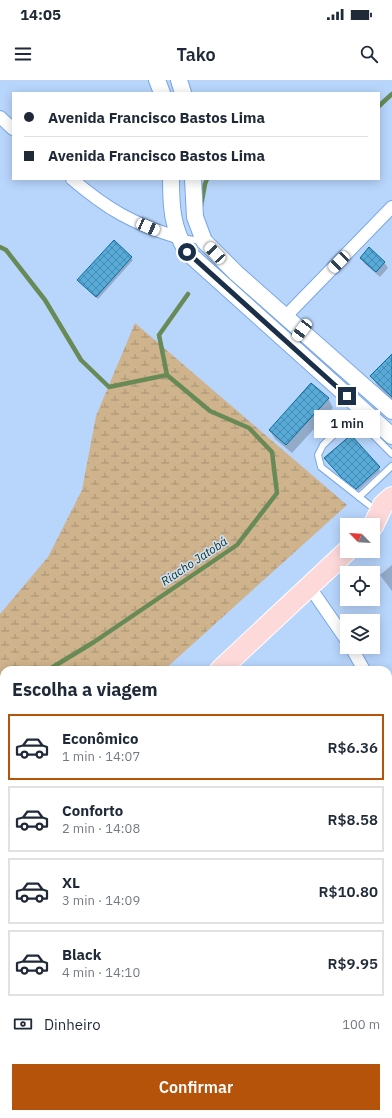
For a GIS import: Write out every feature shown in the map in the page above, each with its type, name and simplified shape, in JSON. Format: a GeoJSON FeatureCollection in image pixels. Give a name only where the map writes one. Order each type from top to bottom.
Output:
{"type":"FeatureCollection","features":[{"type":"Feature","properties":{"kind":"main road"},"geometry":{"type":"LineString","coordinates":[[224,666],[340,557]]}},
{"type":"Feature","properties":{"kind":"street"},"geometry":{"type":"LineString","coordinates":[[157,80],[162,92]]}},
{"type":"Feature","properties":{"kind":"street"},"geometry":{"type":"LineString","coordinates":[[179,80],[183,92]]}},
{"type":"Feature","properties":{"kind":"street"},"geometry":{"type":"LineString","coordinates":[[0,118],[12,128]]}},
{"type":"Feature","properties":{"kind":"street"},"geometry":{"type":"LineString","coordinates":[[73,180],[95,199],[126,218],[157,231],[177,237]]}},
{"type":"Feature","properties":{"kind":"street"},"geometry":{"type":"LineString","coordinates":[[171,180],[174,224],[177,237],[194,259],[392,436]]}},
{"type":"Feature","properties":{"kind":"street"},"geometry":{"type":"LineString","coordinates":[[193,180],[195,217],[204,241],[236,273],[392,411]]}},
{"type":"Feature","properties":{"kind":"street"},"geometry":{"type":"LineString","coordinates":[[286,316],[392,207]]}},
{"type":"Feature","properties":{"kind":"street"},"geometry":{"type":"LineString","coordinates":[[291,346],[302,330]]}},
{"type":"Feature","properties":{"kind":"street"},"geometry":{"type":"LineString","coordinates":[[309,586],[340,631]]}},
{"type":"Feature","properties":{"kind":"street"},"geometry":{"type":"LineString","coordinates":[[355,654],[362,666]]}},
{"type":"Feature","properties":{"kind":"lane"},"geometry":{"type":"LineString","coordinates":[[177,237],[204,241]]}},
{"type":"Feature","properties":{"kind":"lane"},"geometry":{"type":"LineString","coordinates":[[383,513],[359,497],[321,467],[318,455],[323,445],[342,426],[356,424],[372,434],[392,454]]}},
{"type":"Feature","properties":{"kind":"lane"},"geometry":{"type":"LineString","coordinates":[[359,497],[392,466]]}},
{"type":"Feature","properties":{"kind":"green space"},"geometry":{"type":"Polygon","coordinates":[[[135,323],[347,505],[168,666],[0,666],[0,614],[48,557],[82,490],[96,416],[135,323]]]}},
{"type":"Feature","properties":{"kind":"building"},"geometry":{"type":"Polygon","coordinates":[[[114,240],[132,257],[96,297],[77,280],[114,240]]]}},
{"type":"Feature","properties":{"kind":"building"},"geometry":{"type":"Polygon","coordinates":[[[369,247],[385,262],[376,272],[360,258],[369,247]]]}},
{"type":"Feature","properties":{"kind":"building"},"geometry":{"type":"Polygon","coordinates":[[[392,354],[392,397],[370,376],[392,354]]]}},
{"type":"Feature","properties":{"kind":"building"},"geometry":{"type":"Polygon","coordinates":[[[311,383],[329,398],[286,445],[269,430],[311,383]]]}},
{"type":"Feature","properties":{"kind":"building"},"geometry":{"type":"Polygon","coordinates":[[[351,435],[380,467],[356,489],[342,478],[324,458],[351,435]]]}},
{"type":"Feature","properties":{"kind":"waterway","name":"Riacho Jatobá"},"geometry":{"type":"LineString","coordinates":[[380,105],[392,94]]}},
{"type":"Feature","properties":{"kind":"waterway","name":"Riacho Jatobá"},"geometry":{"type":"LineString","coordinates":[[201,206],[207,180]]}},
{"type":"Feature","properties":{"kind":"waterway"},"geometry":{"type":"LineString","coordinates":[[0,247],[6,250],[45,300],[81,360],[109,387],[167,375]]}},
{"type":"Feature","properties":{"kind":"waterway","name":"Riacho Jatobá"},"geometry":{"type":"LineString","coordinates":[[55,666],[94,642],[237,545],[277,493],[272,452],[249,428],[210,411],[167,375],[159,335],[188,294]]}},
{"type":"Feature","properties":{"kind":"route"},"geometry":{"type":"LineString","coordinates":[[187,252],[347,396]]}}]}
